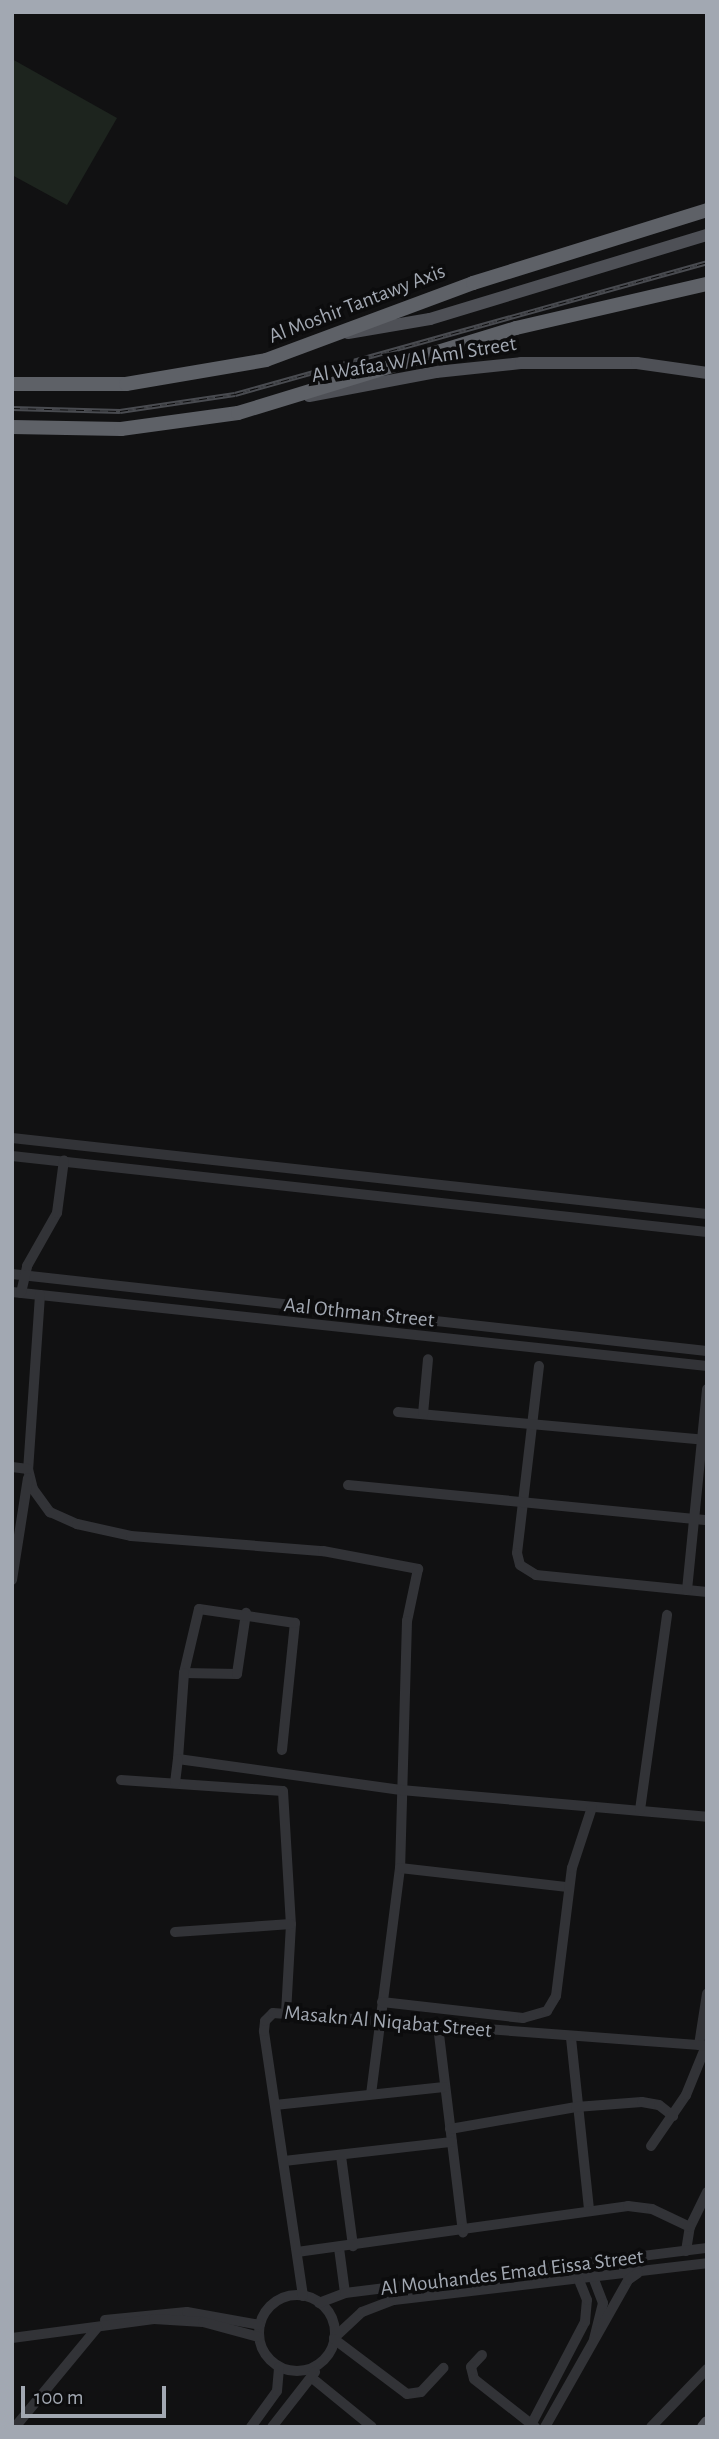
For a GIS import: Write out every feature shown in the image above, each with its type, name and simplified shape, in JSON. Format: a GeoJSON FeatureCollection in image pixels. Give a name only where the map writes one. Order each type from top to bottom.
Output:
{"type":"FeatureCollection","features":[{"type":"Feature","properties":{"kind":"highway","name":"Al Moshir Tantawy Axis"},"geometry":{"type":"LineString","coordinates":[[12,384],[101,386],[181,378],[266,360],[348,333],[473,283],[707,210]]}},
{"type":"Feature","properties":{"kind":"highway"},"geometry":{"type":"LineString","coordinates":[[12,427],[150,427],[238,413],[295,398],[516,328],[707,284]]}},
{"type":"Feature","properties":{"kind":"main road","name":"Al Wafaa W Al Aml Street"},"geometry":{"type":"LineString","coordinates":[[348,333],[430,319],[707,235]]}},
{"type":"Feature","properties":{"kind":"main road","name":"Al Wafaa W Al Aml Street"},"geometry":{"type":"LineString","coordinates":[[295,398],[521,363],[637,363],[707,373]]}},
{"type":"Feature","properties":{"kind":"main road"},"geometry":{"type":"LineString","coordinates":[[703,2427],[707,2422]]}},
{"type":"Feature","properties":{"kind":"street"},"geometry":{"type":"LineString","coordinates":[[12,1138],[707,1214]]}},
{"type":"Feature","properties":{"kind":"street"},"geometry":{"type":"LineString","coordinates":[[12,1156],[707,1232]]}},
{"type":"Feature","properties":{"kind":"street"},"geometry":{"type":"LineString","coordinates":[[17,1293],[57,1213],[64,1160]]}},
{"type":"Feature","properties":{"kind":"street"},"geometry":{"type":"LineString","coordinates":[[253,1181],[255,1163]]}},
{"type":"Feature","properties":{"kind":"street","name":"Aal Othman Street"},"geometry":{"type":"LineString","coordinates":[[12,1274],[707,1351]]}},
{"type":"Feature","properties":{"kind":"street","name":"Aal Othman Street"},"geometry":{"type":"LineString","coordinates":[[17,1293],[707,1366]]}},
{"type":"Feature","properties":{"kind":"street"},"geometry":{"type":"LineString","coordinates":[[12,1580],[28,1472],[40,1295]]}},
{"type":"Feature","properties":{"kind":"street"},"geometry":{"type":"LineString","coordinates":[[423,1414],[428,1359]]}},
{"type":"Feature","properties":{"kind":"street"},"geometry":{"type":"LineString","coordinates":[[540,1366],[517,1553],[520,1565],[530,1573],[707,1592]]}},
{"type":"Feature","properties":{"kind":"street"},"geometry":{"type":"LineString","coordinates":[[687,1590],[707,1389]]}},
{"type":"Feature","properties":{"kind":"street"},"geometry":{"type":"LineString","coordinates":[[398,1412],[704,1440]]}},
{"type":"Feature","properties":{"kind":"street"},"geometry":{"type":"LineString","coordinates":[[12,1467],[28,1472]]}},
{"type":"Feature","properties":{"kind":"street"},"geometry":{"type":"LineString","coordinates":[[28,1472],[40,1501],[77,1524],[131,1536],[287,1547],[416,1566],[419,1574],[407,1621],[400,1868],[371,2094]]}},
{"type":"Feature","properties":{"kind":"street"},"geometry":{"type":"LineString","coordinates":[[348,1485],[707,1520]]}},
{"type":"Feature","properties":{"kind":"street"},"geometry":{"type":"LineString","coordinates":[[176,1783],[184,1673],[199,1609],[246,1613],[290,1621],[296,1628],[282,1750]]}},
{"type":"Feature","properties":{"kind":"street"},"geometry":{"type":"LineString","coordinates":[[184,1673],[237,1674],[246,1613]]}},
{"type":"Feature","properties":{"kind":"street"},"geometry":{"type":"LineString","coordinates":[[640,1810],[667,1615]]}},
{"type":"Feature","properties":{"kind":"street"},"geometry":{"type":"LineString","coordinates":[[178,1759],[401,1790],[707,1817]]}},
{"type":"Feature","properties":{"kind":"street"},"geometry":{"type":"LineString","coordinates":[[121,1780],[283,1791],[291,1924],[286,2013]]}},
{"type":"Feature","properties":{"kind":"street"},"geometry":{"type":"LineString","coordinates":[[382,2002],[523,2018],[540,2016],[556,1996],[568,1887],[592,1807]]}},
{"type":"Feature","properties":{"kind":"street"},"geometry":{"type":"LineString","coordinates":[[400,1868],[568,1887]]}},
{"type":"Feature","properties":{"kind":"street"},"geometry":{"type":"LineString","coordinates":[[176,1932],[291,1924]]}},
{"type":"Feature","properties":{"kind":"street"},"geometry":{"type":"LineString","coordinates":[[651,2146],[692,2083],[704,2046],[707,1994]]}},
{"type":"Feature","properties":{"kind":"street","name":"Masakn Al Niqabat Street"},"geometry":{"type":"LineString","coordinates":[[303,2296],[264,2026],[274,2013],[571,2038],[704,2046]]}},
{"type":"Feature","properties":{"kind":"street"},"geometry":{"type":"LineString","coordinates":[[438,2026],[463,2232]]}},
{"type":"Feature","properties":{"kind":"street"},"geometry":{"type":"LineString","coordinates":[[571,2038],[576,2107],[589,2210]]}},
{"type":"Feature","properties":{"kind":"street"},"geometry":{"type":"LineString","coordinates":[[275,2105],[444,2087]]}},
{"type":"Feature","properties":{"kind":"street"},"geometry":{"type":"LineString","coordinates":[[450,2129],[576,2107],[651,2102],[673,2116]]}},
{"type":"Feature","properties":{"kind":"street"},"geometry":{"type":"LineString","coordinates":[[284,2161],[452,2142]]}},
{"type":"Feature","properties":{"kind":"street"},"geometry":{"type":"LineString","coordinates":[[341,2156],[353,2246]]}},
{"type":"Feature","properties":{"kind":"street"},"geometry":{"type":"LineString","coordinates":[[686,2251],[690,2227],[707,2192]]}},
{"type":"Feature","properties":{"kind":"street"},"geometry":{"type":"LineString","coordinates":[[297,2252],[463,2232],[589,2210],[642,2207],[690,2227]]}},
{"type":"Feature","properties":{"kind":"street"},"geometry":{"type":"LineString","coordinates":[[339,2248],[345,2293]]}},
{"type":"Feature","properties":{"kind":"street","name":"Al Mouhandes Emad Eissa Street"},"geometry":{"type":"LineString","coordinates":[[319,2303],[345,2293],[707,2248]]}},
{"type":"Feature","properties":{"kind":"street","name":"Al Mouhandes Emad Eissa Street"},"geometry":{"type":"LineString","coordinates":[[334,2338],[362,2312],[394,2300],[707,2263]]}},
{"type":"Feature","properties":{"kind":"street"},"geometry":{"type":"LineString","coordinates":[[545,2427],[628,2280],[642,2271]]}},
{"type":"Feature","properties":{"kind":"street"},"geometry":{"type":"LineString","coordinates":[[593,2277],[603,2303],[594,2340]]}},
{"type":"Feature","properties":{"kind":"street"},"geometry":{"type":"LineString","coordinates":[[482,2355],[471,2367],[472,2376],[532,2426],[585,2322],[587,2300],[579,2280]]}},
{"type":"Feature","properties":{"kind":"street"},"geometry":{"type":"LineString","coordinates":[[272,2427],[312,2378],[316,2366],[330,2351],[334,2338],[330,2315],[319,2303],[303,2296],[276,2302],[260,2325],[259,2337],[268,2357],[279,2367],[294,2371],[316,2366]]}},
{"type":"Feature","properties":{"kind":"street"},"geometry":{"type":"LineString","coordinates":[[12,2332],[170,2312],[260,2325]]}},
{"type":"Feature","properties":{"kind":"street"},"geometry":{"type":"LineString","coordinates":[[12,2338],[169,2319],[217,2324],[259,2337]]}},
{"type":"Feature","properties":{"kind":"street"},"geometry":{"type":"LineString","coordinates":[[16,2427],[97,2328]]}},
{"type":"Feature","properties":{"kind":"street"},"geometry":{"type":"LineString","coordinates":[[334,2338],[407,2394],[421,2392],[443,2368]]}},
{"type":"Feature","properties":{"kind":"street"},"geometry":{"type":"LineString","coordinates":[[251,2427],[277,2391],[279,2367]]}},
{"type":"Feature","properties":{"kind":"street"},"geometry":{"type":"LineString","coordinates":[[651,2427],[707,2369]]}},
{"type":"Feature","properties":{"kind":"street"},"geometry":{"type":"LineString","coordinates":[[312,2378],[371,2426]]}},
{"type":"Feature","properties":{"kind":"shaded area"},"geometry":{"type":"Polygon","coordinates":[[[12,59],[117,118],[67,205],[12,175],[12,59]]]}},
{"type":"Feature","properties":{"kind":"railway"},"geometry":{"type":"LineString","coordinates":[[12,408],[120,411],[235,394],[707,262]]}}]}
